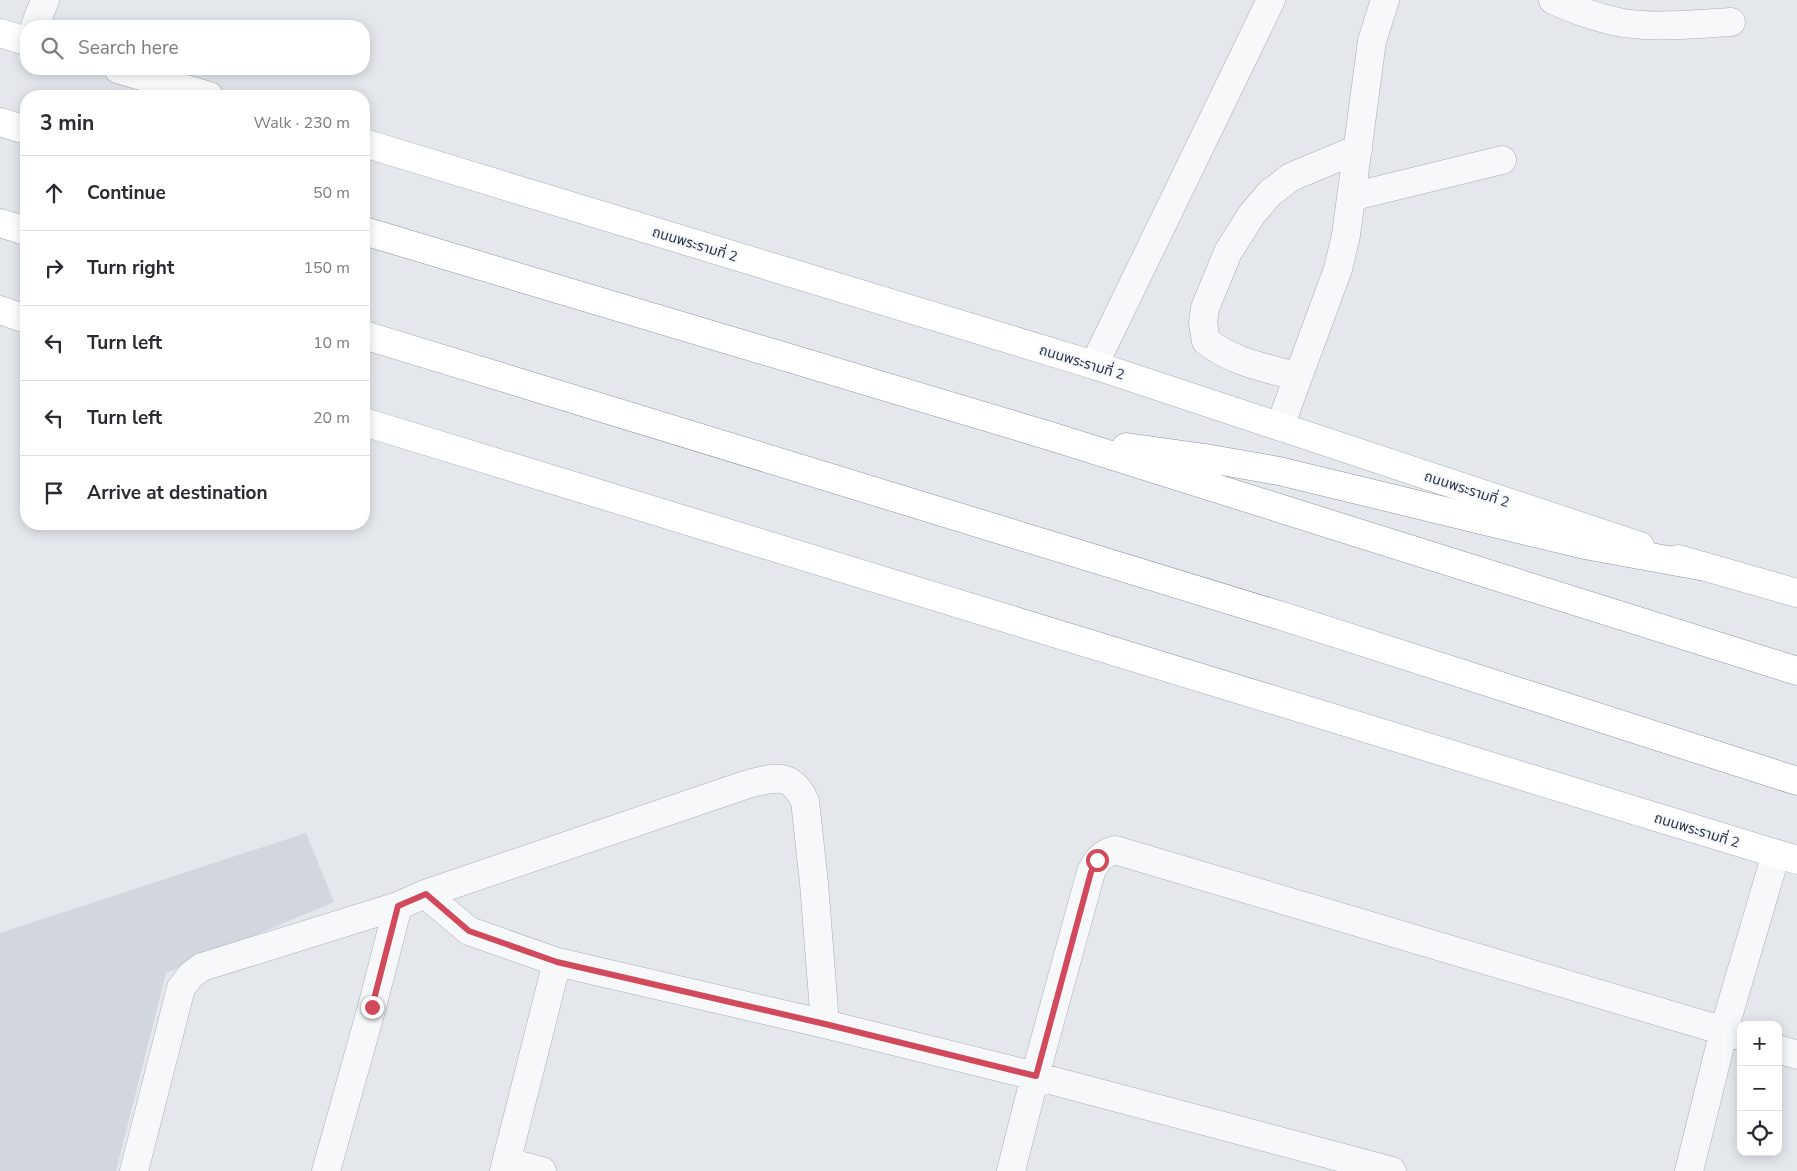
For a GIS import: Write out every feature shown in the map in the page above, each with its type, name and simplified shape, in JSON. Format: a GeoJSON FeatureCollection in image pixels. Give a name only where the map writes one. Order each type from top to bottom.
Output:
{"type":"FeatureCollection","features":[{"type":"Feature","properties":{"kind":"main road"},"geometry":{"type":"LineString","coordinates":[[0,33],[20,39]]}},
{"type":"Feature","properties":{"kind":"main road"},"geometry":{"type":"LineString","coordinates":[[138,75],[189,90]]}},
{"type":"Feature","properties":{"kind":"main road"},"geometry":{"type":"LineString","coordinates":[[0,122],[20,128]]}},
{"type":"Feature","properties":{"kind":"main road","name":"ถนนพระรามที่ 2"},"geometry":{"type":"LineString","coordinates":[[370,145],[1094,365],[1700,566],[1797,593]]}},
{"type":"Feature","properties":{"kind":"main road"},"geometry":{"type":"LineString","coordinates":[[0,223],[20,229]]}},
{"type":"Feature","properties":{"kind":"main road"},"geometry":{"type":"LineString","coordinates":[[370,233],[1050,436],[1797,670]]}},
{"type":"Feature","properties":{"kind":"main road"},"geometry":{"type":"LineString","coordinates":[[0,310],[20,316]]}},
{"type":"Feature","properties":{"kind":"main road"},"geometry":{"type":"LineString","coordinates":[[370,337],[1276,614],[1797,781]]}},
{"type":"Feature","properties":{"kind":"main road","name":"ถนนพระรามที่ 2"},"geometry":{"type":"LineString","coordinates":[[370,424],[1786,857]]}},
{"type":"Feature","properties":{"kind":"main road"},"geometry":{"type":"LineString","coordinates":[[1050,436],[1205,458],[1279,471],[1585,545],[1700,566]]}},
{"type":"Feature","properties":{"kind":"street"},"geometry":{"type":"LineString","coordinates":[[37,20],[45,0]]}},
{"type":"Feature","properties":{"kind":"street"},"geometry":{"type":"LineString","coordinates":[[1094,365],[1271,0]]}},
{"type":"Feature","properties":{"kind":"street"},"geometry":{"type":"LineString","coordinates":[[1280,426],[1338,269],[1346,235],[1372,41],[1385,0]]}},
{"type":"Feature","properties":{"kind":"street"},"geometry":{"type":"LineString","coordinates":[[1553,0],[1569,7],[1622,23],[1677,25],[1731,22]]}},
{"type":"Feature","properties":{"kind":"street"},"geometry":{"type":"LineString","coordinates":[[1298,377],[1239,360],[1218,350],[1206,341],[1203,323],[1205,308],[1228,252],[1252,214],[1270,193],[1291,177],[1358,149]]}},
{"type":"Feature","properties":{"kind":"street"},"geometry":{"type":"LineString","coordinates":[[1351,197],[1502,160]]}},
{"type":"Feature","properties":{"kind":"street"},"geometry":{"type":"LineString","coordinates":[[134,1171],[181,988],[191,975],[202,967],[398,906],[426,894],[748,784],[771,778],[783,779],[794,783],[805,801],[814,883],[825,1024]]}},
{"type":"Feature","properties":{"kind":"street"},"geometry":{"type":"LineString","coordinates":[[1011,1171],[1091,872],[1097,860],[1105,853],[1115,850],[1732,1033]]}},
{"type":"Feature","properties":{"kind":"street"},"geometry":{"type":"LineString","coordinates":[[1689,1171],[1786,857]]}},
{"type":"Feature","properties":{"kind":"street"},"geometry":{"type":"LineString","coordinates":[[426,894],[469,931],[557,962],[825,1024],[1036,1076],[1392,1171]]}},
{"type":"Feature","properties":{"kind":"street"},"geometry":{"type":"LineString","coordinates":[[326,1171],[398,906]]}},
{"type":"Feature","properties":{"kind":"street"},"geometry":{"type":"LineString","coordinates":[[542,1171],[505,1166],[557,962]]}},
{"type":"Feature","properties":{"kind":"street"},"geometry":{"type":"LineString","coordinates":[[1782,1050],[1797,1055]]}},
{"type":"Feature","properties":{"kind":"shaded area"},"geometry":{"type":"Polygon","coordinates":[[[306,833],[334,902],[166,973],[116,1171],[0,1171],[0,933],[306,833]]]}},
{"type":"Feature","properties":{"kind":"route"},"geometry":{"type":"LineString","coordinates":[[372,1007],[381,965],[398,906],[426,894],[469,931],[557,962],[825,1024],[1036,1076],[1091,872],[1097,860]]}}]}
